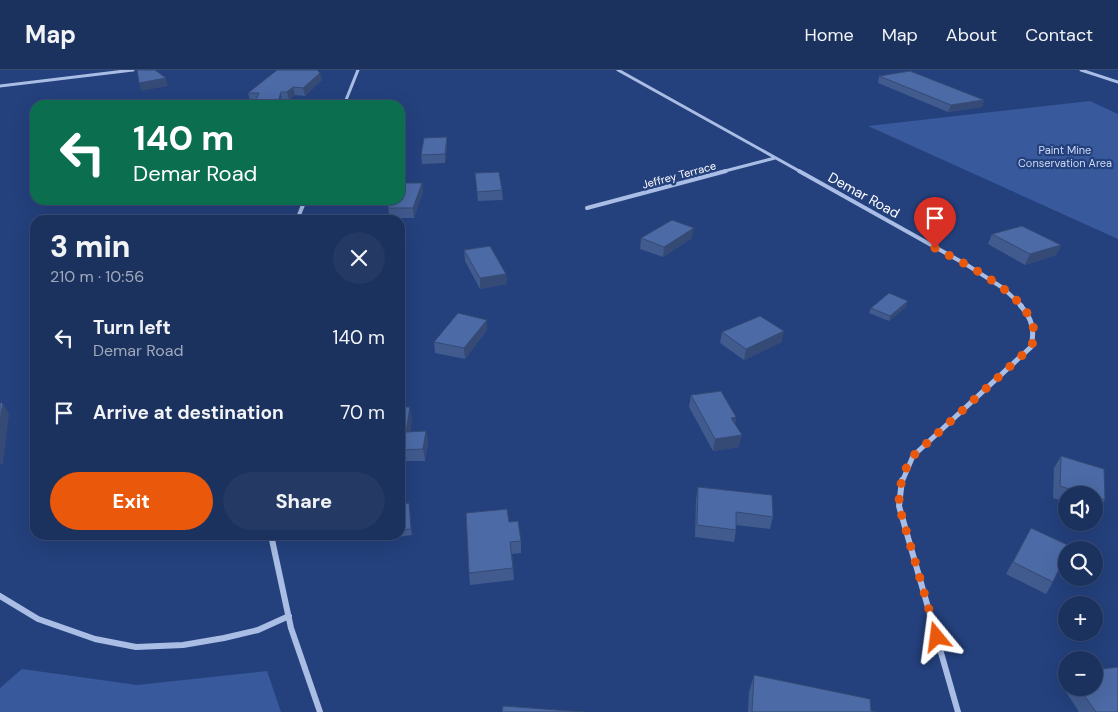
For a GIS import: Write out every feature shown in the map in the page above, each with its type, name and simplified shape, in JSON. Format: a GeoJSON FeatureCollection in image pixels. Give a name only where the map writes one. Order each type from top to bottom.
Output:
{"type":"FeatureCollection","features":[{"type":"Feature","properties":{"kind":"street"},"geometry":{"type":"LineString","coordinates":[[0,86],[133,70]]}},
{"type":"Feature","properties":{"kind":"street"},"geometry":{"type":"LineString","coordinates":[[346,100],[358,70]]}},
{"type":"Feature","properties":{"kind":"street","name":"Demar Road"},"geometry":{"type":"LineString","coordinates":[[618,70],[987,278],[1014,298],[1031,320],[1034,340],[1031,347],[913,456],[905,469],[899,486],[899,506],[958,712]]}},
{"type":"Feature","properties":{"kind":"street"},"geometry":{"type":"LineString","coordinates":[[1081,70],[1118,82]]}},
{"type":"Feature","properties":{"kind":"street","name":"Jeffrey Terrace"},"geometry":{"type":"LineString","coordinates":[[587,208],[775,158]]}},
{"type":"Feature","properties":{"kind":"street"},"geometry":{"type":"LineString","coordinates":[[271,540],[289,616],[320,712]]}},
{"type":"Feature","properties":{"kind":"street"},"geometry":{"type":"LineString","coordinates":[[0,596],[38,619],[95,639],[136,647],[183,645],[224,638],[258,630],[289,616]]}},
{"type":"Feature","properties":{"kind":"green space","name":"Paint Mine Conservation Area"},"geometry":{"type":"Polygon","coordinates":[[[1090,101],[1118,114],[1118,239],[868,126],[1090,101]]]}},
{"type":"Feature","properties":{"kind":"green space"},"geometry":{"type":"Polygon","coordinates":[[[22,669],[137,685],[267,671],[281,712],[0,712],[0,688],[22,669]]]}},
{"type":"Feature","properties":{"kind":"building"},"geometry":{"type":"Polygon","coordinates":[[[137,70],[155,70],[166,78],[139,83],[137,70]]]}},
{"type":"Feature","properties":{"kind":"building"},"geometry":{"type":"Polygon","coordinates":[[[277,70],[317,70],[320,73],[303,88],[293,87],[287,92],[281,92],[279,100],[256,100],[259,93],[248,93],[277,70]]]}},
{"type":"Feature","properties":{"kind":"building"},"geometry":{"type":"Polygon","coordinates":[[[910,71],[984,100],[951,105],[879,76],[910,71]]]}},
{"type":"Feature","properties":{"kind":"building"},"geometry":{"type":"Polygon","coordinates":[[[447,137],[445,154],[421,155],[424,138],[447,137]]]}},
{"type":"Feature","properties":{"kind":"building"},"geometry":{"type":"Polygon","coordinates":[[[499,172],[502,190],[477,192],[475,173],[499,172]]]}},
{"type":"Feature","properties":{"kind":"building"},"geometry":{"type":"Polygon","coordinates":[[[405,183],[422,183],[413,208],[388,208],[390,205],[405,205],[405,183]]]}},
{"type":"Feature","properties":{"kind":"building"},"geometry":{"type":"Polygon","coordinates":[[[672,220],[694,228],[664,247],[641,238],[672,220]]]}},
{"type":"Feature","properties":{"kind":"building"},"geometry":{"type":"Polygon","coordinates":[[[1022,226],[1061,245],[1030,254],[992,234],[1022,226]]]}},
{"type":"Feature","properties":{"kind":"building"},"geometry":{"type":"Polygon","coordinates":[[[490,246],[506,274],[480,278],[464,250],[490,246]]]}},
{"type":"Feature","properties":{"kind":"building"},"geometry":{"type":"Polygon","coordinates":[[[889,293],[908,301],[890,316],[871,308],[889,293]]]}},
{"type":"Feature","properties":{"kind":"building"},"geometry":{"type":"Polygon","coordinates":[[[458,313],[487,320],[464,348],[434,342],[458,313]]]}},
{"type":"Feature","properties":{"kind":"building"},"geometry":{"type":"Polygon","coordinates":[[[760,316],[784,331],[746,349],[722,332],[760,316]]]}},
{"type":"Feature","properties":{"kind":"building"},"geometry":{"type":"Polygon","coordinates":[[[721,391],[736,417],[731,418],[742,435],[715,439],[691,395],[721,391]]]}},
{"type":"Feature","properties":{"kind":"building"},"geometry":{"type":"Polygon","coordinates":[[[0,403],[3,403],[0,421],[0,403]]]}},
{"type":"Feature","properties":{"kind":"building"},"geometry":{"type":"Polygon","coordinates":[[[405,407],[410,407],[406,432],[426,431],[423,449],[405,450],[405,407]]]}},
{"type":"Feature","properties":{"kind":"building"},"geometry":{"type":"Polygon","coordinates":[[[1061,456],[1104,469],[1105,500],[1103,499],[1103,486],[1060,486],[1061,456]]]}},
{"type":"Feature","properties":{"kind":"building"},"geometry":{"type":"Polygon","coordinates":[[[698,487],[772,495],[773,517],[736,512],[736,530],[697,525],[698,487]]]}},
{"type":"Feature","properties":{"kind":"building"},"geometry":{"type":"Polygon","coordinates":[[[409,503],[411,529],[405,530],[405,504],[409,503]]]}},
{"type":"Feature","properties":{"kind":"building"},"geometry":{"type":"Polygon","coordinates":[[[507,509],[509,522],[518,521],[521,541],[510,542],[513,568],[469,573],[466,513],[507,509]]]}},
{"type":"Feature","properties":{"kind":"building"},"geometry":{"type":"Polygon","coordinates":[[[1031,528],[1059,541],[1058,571],[1053,582],[1013,562],[1031,528]]]}},
{"type":"Feature","properties":{"kind":"building"},"geometry":{"type":"Polygon","coordinates":[[[1118,667],[1118,712],[1096,712],[1085,696],[1103,696],[1103,669],[1118,667]]]}},
{"type":"Feature","properties":{"kind":"building"},"geometry":{"type":"Polygon","coordinates":[[[754,675],[870,699],[871,711],[876,712],[752,712],[754,675]]]}},
{"type":"Feature","properties":{"kind":"building"},"geometry":{"type":"Polygon","coordinates":[[[503,706],[584,712],[502,712],[503,706]]]}},
{"type":"Feature","properties":{"kind":"route"},"geometry":{"type":"LineString","coordinates":[[935,248],[967,265],[1014,298],[1025,310],[1031,320],[1034,331],[1034,340],[1031,347],[913,456],[905,469],[899,486],[899,506],[937,637]]}}]}
